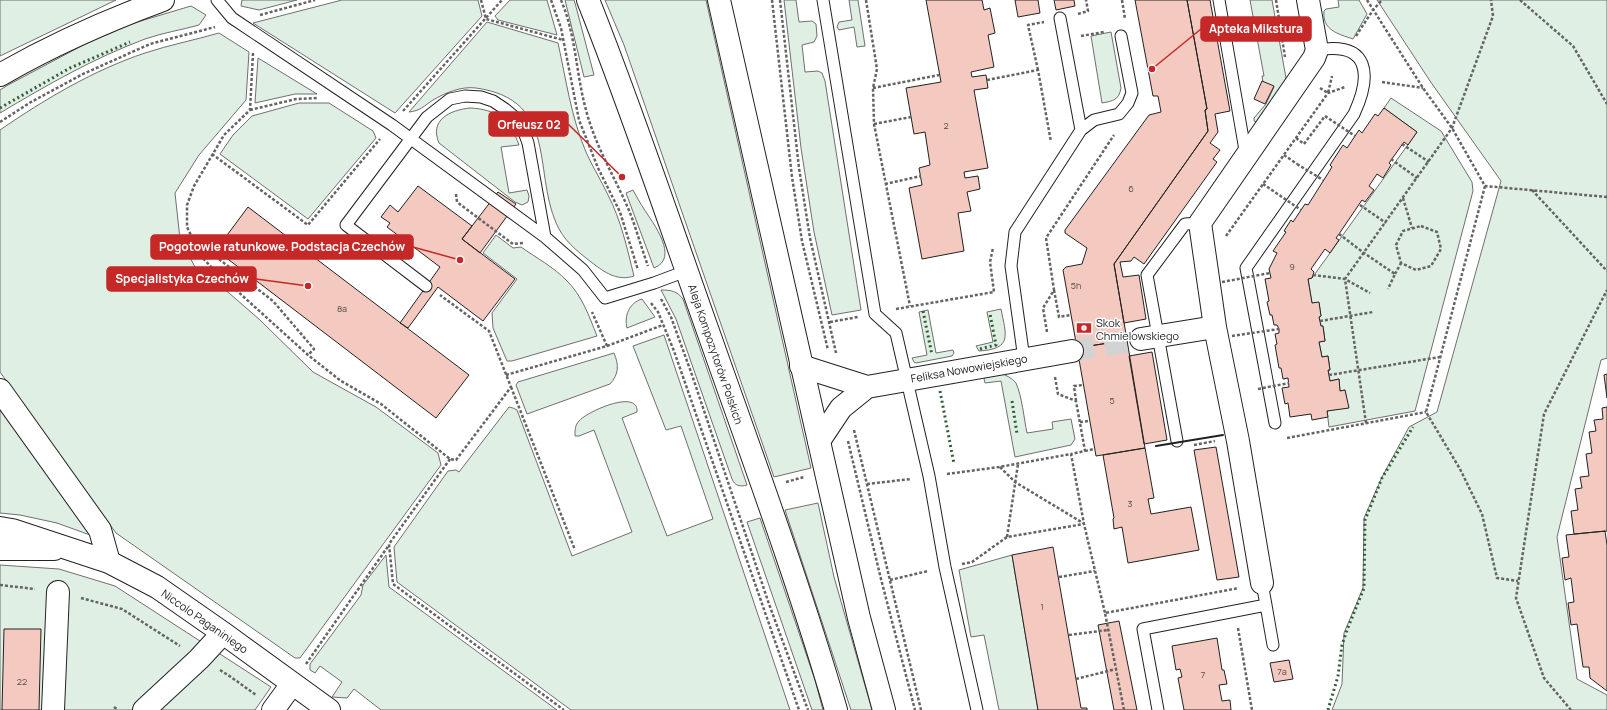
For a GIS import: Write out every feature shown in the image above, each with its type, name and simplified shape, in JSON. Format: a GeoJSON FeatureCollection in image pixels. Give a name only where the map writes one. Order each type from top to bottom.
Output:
{"type":"FeatureCollection","features":[{"type":"Feature","properties":{"kind":"street"},"geometry":{"type":"LineString","coordinates":[[0,75],[58,43],[114,18],[163,0]]}},
{"type":"Feature","properties":{"kind":"street","name":"Aleja Kompozytorów Polskich"},"geometry":{"type":"LineString","coordinates":[[588,0],[630,110],[763,488],[822,663],[836,710]]}},
{"type":"Feature","properties":{"kind":"street"},"geometry":{"type":"LineString","coordinates":[[719,0],[859,618],[884,710]]}},
{"type":"Feature","properties":{"kind":"street"},"geometry":{"type":"LineString","coordinates":[[1253,585],[1238,441],[1224,332],[1200,223],[1314,58],[1317,50],[1308,0]]}},
{"type":"Feature","properties":{"kind":"street"},"geometry":{"type":"LineString","coordinates":[[1149,338],[1224,332]]}},
{"type":"Feature","properties":{"kind":"street","name":"Feliksa Nowowiejskiego"},"geometry":{"type":"LineString","coordinates":[[819,441],[841,408],[867,387],[1072,351]]}},
{"type":"Feature","properties":{"kind":"street","name":"Feliksa Nowowiejskiego"},"geometry":{"type":"LineString","coordinates":[[801,366],[867,387]]}},
{"type":"Feature","properties":{"kind":"street"},"geometry":{"type":"LineString","coordinates":[[0,390],[100,530],[109,562]]}},
{"type":"Feature","properties":{"kind":"street","name":"Niccolo Paganiniego"},"geometry":{"type":"LineString","coordinates":[[0,528],[12,530],[109,562],[157,587],[329,710]]}},
{"type":"Feature","properties":{"kind":"street","name":"Niccolo Paganiniego"},"geometry":{"type":"LineString","coordinates":[[0,549],[72,549]]}},
{"type":"Feature","properties":{"kind":"street"},"geometry":{"type":"LineString","coordinates":[[53,710],[58,592]]}},
{"type":"Feature","properties":{"kind":"street"},"geometry":{"type":"LineString","coordinates":[[144,710],[199,659],[223,633]]}},
{"type":"Feature","properties":{"kind":"street"},"geometry":{"type":"LineString","coordinates":[[274,709],[292,684]]}},
{"type":"Feature","properties":{"kind":"lane"},"geometry":{"type":"LineString","coordinates":[[217,0],[232,18],[411,138],[545,237],[583,270],[605,298],[649,285],[686,271]]}},
{"type":"Feature","properties":{"kind":"lane"},"geometry":{"type":"LineString","coordinates":[[823,0],[875,314],[896,333],[929,476],[945,567],[977,710]]}},
{"type":"Feature","properties":{"kind":"lane"},"geometry":{"type":"LineString","coordinates":[[1219,0],[1246,157]]}},
{"type":"Feature","properties":{"kind":"lane"},"geometry":{"type":"LineString","coordinates":[[1060,18],[1081,130]]}},
{"type":"Feature","properties":{"kind":"lane"},"geometry":{"type":"LineString","coordinates":[[1024,359],[1011,266],[1015,232],[1081,130],[1094,120],[1118,114],[1128,103],[1132,93],[1121,36]]}},
{"type":"Feature","properties":{"kind":"lane"},"geometry":{"type":"LineString","coordinates":[[1275,423],[1246,268],[1354,114],[1363,90],[1364,69],[1360,60],[1355,54],[1346,50],[1331,48],[1317,50]]}},
{"type":"Feature","properties":{"kind":"lane"},"geometry":{"type":"LineString","coordinates":[[430,289],[346,225],[427,117],[450,99],[465,96],[481,97],[493,101],[517,119],[528,143],[545,237]]}},
{"type":"Feature","properties":{"kind":"lane"},"geometry":{"type":"LineString","coordinates":[[1177,441],[1149,338],[1147,275],[1185,224],[1200,223]]}},
{"type":"Feature","properties":{"kind":"lane"},"geometry":{"type":"LineString","coordinates":[[1253,585],[1266,605],[1273,646]]}},
{"type":"Feature","properties":{"kind":"lane"},"geometry":{"type":"LineString","coordinates":[[1158,710],[1143,629],[1266,605]]}},
{"type":"Feature","properties":{"kind":"path"},"geometry":{"type":"LineString","coordinates":[[0,122],[31,102],[83,74],[150,44],[216,27],[232,18],[257,16],[315,0]]}},
{"type":"Feature","properties":{"kind":"path"},"geometry":{"type":"LineString","coordinates":[[481,0],[486,19]]}},
{"type":"Feature","properties":{"kind":"path"},"geometry":{"type":"LineString","coordinates":[[212,154],[308,225],[392,125],[502,0]]}},
{"type":"Feature","properties":{"kind":"path"},"geometry":{"type":"LineString","coordinates":[[551,0],[561,28],[579,120],[590,150],[620,212],[649,285],[670,317],[691,372],[769,604],[808,710]]}},
{"type":"Feature","properties":{"kind":"path"},"geometry":{"type":"LineString","coordinates":[[561,0],[565,9],[586,110],[598,146],[629,210],[649,285],[650,301],[658,312],[674,351],[799,710]]}},
{"type":"Feature","properties":{"kind":"path"},"geometry":{"type":"LineString","coordinates":[[866,0],[877,69],[873,88],[874,124],[910,306]]}},
{"type":"Feature","properties":{"kind":"path"},"geometry":{"type":"LineString","coordinates":[[1122,0],[1125,20]]}},
{"type":"Feature","properties":{"kind":"path"},"geometry":{"type":"LineString","coordinates":[[1367,0],[1423,88],[1452,128],[1485,186],[1426,412],[1460,469],[1482,514],[1497,578],[1518,581]]}},
{"type":"Feature","properties":{"kind":"path"},"geometry":{"type":"LineString","coordinates":[[1373,10],[1382,0]]}},
{"type":"Feature","properties":{"kind":"path"},"geometry":{"type":"LineString","coordinates":[[1366,423],[1345,279],[1452,128],[1493,16],[1491,0]]}},
{"type":"Feature","properties":{"kind":"path"},"geometry":{"type":"LineString","coordinates":[[1520,0],[1573,46],[1607,104]]}},
{"type":"Feature","properties":{"kind":"path"},"geometry":{"type":"LineString","coordinates":[[486,19],[563,40]]}},
{"type":"Feature","properties":{"kind":"path"},"geometry":{"type":"LineString","coordinates":[[1064,39],[1110,30]]}},
{"type":"Feature","properties":{"kind":"path"},"geometry":{"type":"LineString","coordinates":[[250,110],[253,50],[260,54]]}},
{"type":"Feature","properties":{"kind":"path"},"geometry":{"type":"LineString","coordinates":[[986,80],[1038,70],[1052,150]]}},
{"type":"Feature","properties":{"kind":"path"},"geometry":{"type":"LineString","coordinates":[[873,88],[939,76]]}},
{"type":"Feature","properties":{"kind":"path"},"geometry":{"type":"LineString","coordinates":[[322,98],[296,98],[250,110],[224,135],[194,186],[188,204],[187,227],[201,256],[308,355],[341,381],[381,404],[450,459],[456,460],[511,387]]}},
{"type":"Feature","properties":{"kind":"path"},"geometry":{"type":"LineString","coordinates":[[1296,138],[1304,144],[1325,116],[1355,136]]}},
{"type":"Feature","properties":{"kind":"path"},"geometry":{"type":"LineString","coordinates":[[874,124],[911,117]]}},
{"type":"Feature","properties":{"kind":"path"},"geometry":{"type":"LineString","coordinates":[[1071,315],[1059,317],[1046,238],[1115,133]]}},
{"type":"Feature","properties":{"kind":"path"},"geometry":{"type":"LineString","coordinates":[[1402,144],[1429,162]]}},
{"type":"Feature","properties":{"kind":"path"},"geometry":{"type":"LineString","coordinates":[[1284,155],[1323,180]]}},
{"type":"Feature","properties":{"kind":"path"},"geometry":{"type":"LineString","coordinates":[[1391,159],[1417,178]]}},
{"type":"Feature","properties":{"kind":"path"},"geometry":{"type":"LineString","coordinates":[[885,184],[920,176]]}},
{"type":"Feature","properties":{"kind":"path"},"geometry":{"type":"LineString","coordinates":[[1263,184],[1301,210]]}},
{"type":"Feature","properties":{"kind":"path"},"geometry":{"type":"LineString","coordinates":[[1485,186],[1607,197]]}},
{"type":"Feature","properties":{"kind":"path"},"geometry":{"type":"LineString","coordinates":[[456,190],[457,202],[513,244],[524,243]]}},
{"type":"Feature","properties":{"kind":"path"},"geometry":{"type":"LineString","coordinates":[[1531,190],[1607,271]]}},
{"type":"Feature","properties":{"kind":"path"},"geometry":{"type":"LineString","coordinates":[[1403,197],[1412,228]]}},
{"type":"Feature","properties":{"kind":"path"},"geometry":{"type":"LineString","coordinates":[[1360,204],[1386,223]]}},
{"type":"Feature","properties":{"kind":"path"},"geometry":{"type":"LineString","coordinates":[[1388,290],[1401,263],[1396,245],[1403,231],[1421,226],[1437,232],[1441,249],[1431,266],[1416,270],[1401,263]]}},
{"type":"Feature","properties":{"kind":"path"},"geometry":{"type":"LineString","coordinates":[[1339,234],[1396,274]]}},
{"type":"Feature","properties":{"kind":"path"},"geometry":{"type":"LineString","coordinates":[[830,322],[910,306],[994,292],[990,262],[994,243]]}},
{"type":"Feature","properties":{"kind":"path"},"geometry":{"type":"LineString","coordinates":[[215,256],[273,301],[314,349],[308,355]]}},
{"type":"Feature","properties":{"kind":"path"},"geometry":{"type":"LineString","coordinates":[[1222,282],[1270,273]]}},
{"type":"Feature","properties":{"kind":"path"},"geometry":{"type":"LineString","coordinates":[[1313,275],[1345,279],[1370,293]]}},
{"type":"Feature","properties":{"kind":"path"},"geometry":{"type":"LineString","coordinates":[[430,289],[489,331],[575,550]]}},
{"type":"Feature","properties":{"kind":"path"},"geometry":{"type":"LineString","coordinates":[[1048,336],[1043,308],[1054,290]]}},
{"type":"Feature","properties":{"kind":"path"},"geometry":{"type":"LineString","coordinates":[[1571,710],[1544,678],[1516,598],[1544,414],[1607,290]]}},
{"type":"Feature","properties":{"kind":"path"},"geometry":{"type":"LineString","coordinates":[[590,306],[606,346]]}},
{"type":"Feature","properties":{"kind":"path"},"geometry":{"type":"LineString","coordinates":[[1320,321],[1373,312]]}},
{"type":"Feature","properties":{"kind":"path"},"geometry":{"type":"LineString","coordinates":[[506,375],[606,346],[663,325]]}},
{"type":"Feature","properties":{"kind":"path"},"geometry":{"type":"LineString","coordinates":[[1224,332],[1279,329]]}},
{"type":"Feature","properties":{"kind":"path"},"geometry":{"type":"LineString","coordinates":[[1329,375],[1440,357]]}},
{"type":"Feature","properties":{"kind":"path"},"geometry":{"type":"LineString","coordinates":[[1054,375],[1058,394],[1076,401]]}},
{"type":"Feature","properties":{"kind":"path"},"geometry":{"type":"LineString","coordinates":[[1258,389],[1289,382]]}},
{"type":"Feature","properties":{"kind":"path"},"geometry":{"type":"LineString","coordinates":[[1084,385],[1074,386],[1085,451]]}},
{"type":"Feature","properties":{"kind":"path"},"geometry":{"type":"LineString","coordinates":[[1286,438],[1426,412]]}},
{"type":"Feature","properties":{"kind":"path"},"geometry":{"type":"LineString","coordinates":[[1080,422],[1089,421]]}},
{"type":"Feature","properties":{"kind":"path"},"geometry":{"type":"LineString","coordinates":[[867,484],[1000,467],[1094,449]]}},
{"type":"Feature","properties":{"kind":"path"},"geometry":{"type":"LineString","coordinates":[[1071,454],[1084,524],[1105,613]]}},
{"type":"Feature","properties":{"kind":"path"},"geometry":{"type":"LineString","coordinates":[[312,654],[450,459]]}},
{"type":"Feature","properties":{"kind":"path"},"geometry":{"type":"LineString","coordinates":[[1007,537],[1018,464]]}},
{"type":"Feature","properties":{"kind":"path"},"geometry":{"type":"LineString","coordinates":[[763,488],[854,465]]}},
{"type":"Feature","properties":{"kind":"path"},"geometry":{"type":"LineString","coordinates":[[1000,467],[1016,482],[1084,524]]}},
{"type":"Feature","properties":{"kind":"path"},"geometry":{"type":"LineString","coordinates":[[890,580],[972,562],[1007,537],[1084,524]]}},
{"type":"Feature","properties":{"kind":"path"},"geometry":{"type":"LineString","coordinates":[[389,544],[393,584],[564,710]]}},
{"type":"Feature","properties":{"kind":"path"},"geometry":{"type":"LineString","coordinates":[[1059,577],[1095,571]]}},
{"type":"Feature","properties":{"kind":"path"},"geometry":{"type":"LineString","coordinates":[[0,585],[58,592],[122,609],[199,659],[231,677],[274,709]]}},
{"type":"Feature","properties":{"kind":"path"},"geometry":{"type":"LineString","coordinates":[[1213,593],[1253,585]]}},
{"type":"Feature","properties":{"kind":"path"},"geometry":{"type":"LineString","coordinates":[[1237,622],[1252,710]]}},
{"type":"Feature","properties":{"kind":"path"},"geometry":{"type":"LineString","coordinates":[[1068,635],[1108,630]]}},
{"type":"Feature","properties":{"kind":"path"},"geometry":{"type":"LineString","coordinates":[[1076,680],[1116,669]]}},
{"type":"Feature","properties":{"kind":"path"},"geometry":{"type":"LineString","coordinates":[[114,707],[118,710]]}},
{"type":"Feature","properties":{"kind":"green space"},"geometry":{"type":"Polygon","coordinates":[[[0,0],[116,0],[0,56],[0,0]]]}},
{"type":"Feature","properties":{"kind":"green space"},"geometry":{"type":"Polygon","coordinates":[[[242,0],[297,0],[259,10],[241,6],[242,0]]]}},
{"type":"Feature","properties":{"kind":"green space"},"geometry":{"type":"Polygon","coordinates":[[[342,0],[478,0],[482,16],[395,113],[253,23],[342,0]]]}},
{"type":"Feature","properties":{"kind":"green space"},"geometry":{"type":"Polygon","coordinates":[[[510,0],[547,0],[557,35],[498,20],[495,16],[510,0]]]}},
{"type":"Feature","properties":{"kind":"green space"},"geometry":{"type":"Polygon","coordinates":[[[565,0],[574,0],[594,75],[584,77],[565,0]]]}},
{"type":"Feature","properties":{"kind":"green space"},"geometry":{"type":"Polygon","coordinates":[[[605,0],[706,0],[811,468],[774,477],[624,45],[605,0]]]}},
{"type":"Feature","properties":{"kind":"green space"},"geometry":{"type":"Polygon","coordinates":[[[784,0],[796,0],[799,22],[812,21],[816,24],[817,36],[814,42],[802,45],[805,72],[818,71],[822,73],[825,81],[861,310],[832,315],[814,232],[801,148],[784,0]]]}},
{"type":"Feature","properties":{"kind":"green space"},"geometry":{"type":"Polygon","coordinates":[[[849,0],[858,0],[865,46],[857,47],[854,27],[839,30],[837,27],[839,22],[852,20],[849,0]]]}},
{"type":"Feature","properties":{"kind":"green space"},"geometry":{"type":"Polygon","coordinates":[[[1250,0],[1272,0],[1286,78],[1285,82],[1257,122],[1254,121],[1254,118],[1266,104],[1274,87],[1263,82],[1262,76],[1264,76],[1250,0]]]}},
{"type":"Feature","properties":{"kind":"green space"},"geometry":{"type":"Polygon","coordinates":[[[1338,0],[1359,0],[1367,14],[1353,39],[1337,33],[1328,27],[1326,23],[1324,11],[1326,9],[1339,7],[1338,0]]]}},
{"type":"Feature","properties":{"kind":"green space"},"geometry":{"type":"Polygon","coordinates":[[[1377,0],[1607,0],[1607,358],[1601,360],[1557,537],[1577,679],[1607,695],[1607,710],[1332,710],[1342,684],[1344,633],[1363,588],[1364,518],[1382,477],[1409,427],[1437,412],[1501,181],[1430,81],[1377,0]]]}},
{"type":"Feature","properties":{"kind":"green space"},"geometry":{"type":"Polygon","coordinates":[[[191,6],[206,15],[199,25],[151,37],[126,46],[53,82],[0,113],[0,90],[8,85],[87,43],[134,23],[191,6]]]}},
{"type":"Feature","properties":{"kind":"green space"},"geometry":{"type":"Polygon","coordinates":[[[487,22],[558,43],[576,125],[591,163],[617,214],[634,276],[623,278],[613,276],[590,261],[566,240],[559,229],[551,208],[539,143],[532,124],[521,108],[503,95],[476,88],[465,88],[448,93],[419,109],[409,112],[487,22]]]}},
{"type":"Feature","properties":{"kind":"green space"},"geometry":{"type":"Polygon","coordinates":[[[1111,32],[1121,88],[1119,95],[1115,99],[1102,103],[1091,36],[1111,32]]]}},
{"type":"Feature","properties":{"kind":"green space"},"geometry":{"type":"Polygon","coordinates":[[[219,33],[249,52],[246,100],[199,155],[175,193],[180,239],[195,267],[229,293],[260,320],[313,372],[376,407],[438,453],[441,465],[300,658],[295,658],[116,533],[0,372],[0,130],[52,96],[107,68],[154,50],[219,33]]]}},
{"type":"Feature","properties":{"kind":"green space"},"geometry":{"type":"Polygon","coordinates":[[[258,58],[317,94],[295,94],[255,103],[258,58]]]}},
{"type":"Feature","properties":{"kind":"green space"},"geometry":{"type":"Polygon","coordinates":[[[1391,98],[1441,131],[1472,182],[1473,191],[1415,411],[1329,427],[1327,411],[1348,407],[1345,390],[1340,391],[1339,379],[1330,381],[1328,356],[1322,357],[1319,342],[1325,341],[1323,326],[1321,326],[1319,317],[1321,316],[1319,303],[1312,303],[1308,279],[1312,278],[1417,132],[1384,108],[1391,98]]]}},
{"type":"Feature","properties":{"kind":"green space"},"geometry":{"type":"Polygon","coordinates":[[[299,103],[329,103],[373,131],[376,138],[308,219],[220,154],[233,135],[252,116],[299,103]]]}},
{"type":"Feature","properties":{"kind":"green space"},"geometry":{"type":"Polygon","coordinates":[[[470,108],[495,114],[511,129],[519,145],[501,147],[509,193],[527,190],[529,196],[528,202],[522,205],[515,202],[439,143],[437,128],[439,122],[455,111],[470,108]]]}},
{"type":"Feature","properties":{"kind":"green space"},"geometry":{"type":"Polygon","coordinates":[[[633,190],[658,231],[665,249],[665,257],[661,263],[654,268],[626,193],[633,190]]]}},
{"type":"Feature","properties":{"kind":"green space"},"geometry":{"type":"Polygon","coordinates":[[[496,235],[513,248],[521,247],[551,267],[572,286],[588,313],[597,336],[512,361],[507,361],[493,328],[492,313],[517,279],[483,253],[496,235]]]}},
{"type":"Feature","properties":{"kind":"green space"},"geometry":{"type":"Polygon","coordinates":[[[661,290],[674,292],[683,299],[747,485],[738,485],[732,479],[676,319],[661,290]]]}},
{"type":"Feature","properties":{"kind":"green space"},"geometry":{"type":"Polygon","coordinates":[[[642,299],[655,317],[627,328],[626,319],[628,310],[642,299]]]}},
{"type":"Feature","properties":{"kind":"green space"},"geometry":{"type":"Polygon","coordinates":[[[1001,309],[1005,339],[1002,344],[997,347],[990,350],[979,351],[976,346],[993,342],[987,312],[1001,309]]]}},
{"type":"Feature","properties":{"kind":"green space"},"geometry":{"type":"Polygon","coordinates":[[[928,310],[936,353],[953,350],[954,353],[952,356],[916,363],[912,358],[927,355],[919,312],[928,310]]]}},
{"type":"Feature","properties":{"kind":"green space"},"geometry":{"type":"Polygon","coordinates":[[[664,335],[790,710],[571,710],[397,582],[394,547],[448,471],[456,470],[459,472],[509,407],[517,410],[572,556],[632,532],[594,430],[579,436],[575,436],[576,426],[579,421],[591,412],[611,404],[630,402],[635,405],[637,412],[622,418],[667,536],[713,519],[681,426],[666,430],[633,346],[664,335]]]}},
{"type":"Feature","properties":{"kind":"green space"},"geometry":{"type":"Polygon","coordinates":[[[614,353],[617,362],[617,373],[610,384],[527,414],[516,385],[518,382],[614,353]]]}},
{"type":"Feature","properties":{"kind":"green space"},"geometry":{"type":"Polygon","coordinates":[[[1000,373],[1009,377],[1016,383],[1027,433],[1053,429],[1052,422],[1071,419],[1075,439],[1071,445],[1015,457],[1001,381],[985,383],[984,379],[987,376],[1000,373]]]}},
{"type":"Feature","properties":{"kind":"green space"},"geometry":{"type":"Polygon","coordinates":[[[0,405],[90,535],[57,523],[20,515],[0,513],[0,405]]]}},
{"type":"Feature","properties":{"kind":"green space"},"geometry":{"type":"Polygon","coordinates":[[[818,503],[834,577],[872,710],[851,710],[785,510],[818,503]]]}},
{"type":"Feature","properties":{"kind":"green space"},"geometry":{"type":"Polygon","coordinates":[[[760,518],[815,680],[823,710],[812,710],[747,522],[760,518]]]}},
{"type":"Feature","properties":{"kind":"green space"},"geometry":{"type":"Polygon","coordinates":[[[386,555],[389,587],[557,710],[381,710],[354,689],[347,698],[332,697],[342,682],[320,666],[315,673],[310,670],[310,664],[361,595],[363,585],[386,555]]]}},
{"type":"Feature","properties":{"kind":"green space"},"geometry":{"type":"Polygon","coordinates":[[[1012,555],[1038,710],[999,710],[984,635],[971,637],[959,570],[1012,555]]]}},
{"type":"Feature","properties":{"kind":"green space"},"geometry":{"type":"Polygon","coordinates":[[[0,565],[59,569],[115,586],[271,687],[255,710],[0,710],[0,565]]]}},
{"type":"Feature","properties":{"kind":"building"},"geometry":{"type":"Polygon","coordinates":[[[926,0],[982,0],[984,10],[990,8],[995,33],[988,35],[994,67],[971,72],[972,77],[986,75],[988,88],[974,90],[988,168],[964,172],[965,178],[978,176],[980,189],[967,192],[971,211],[958,213],[964,251],[922,259],[909,188],[922,185],[919,168],[930,165],[925,132],[914,134],[906,88],[941,82],[926,0]]]}},
{"type":"Feature","properties":{"kind":"building"},"geometry":{"type":"Polygon","coordinates":[[[1015,0],[1038,0],[1040,13],[1018,17],[1015,0]]]}},
{"type":"Feature","properties":{"kind":"building"},"geometry":{"type":"Polygon","coordinates":[[[1054,0],[1074,0],[1075,6],[1056,10],[1054,0]]]}},
{"type":"Feature","properties":{"kind":"building"},"geometry":{"type":"Polygon","coordinates":[[[1135,0],[1187,0],[1207,109],[1205,110],[1208,131],[1114,264],[1127,340],[1077,348],[1063,270],[1066,267],[1082,264],[1087,248],[1065,233],[1065,230],[1149,115],[1161,112],[1158,96],[1153,96],[1135,0]]]}},
{"type":"Feature","properties":{"kind":"building"},"geometry":{"type":"Polygon","coordinates":[[[1187,0],[1210,0],[1230,111],[1215,114],[1218,132],[1210,143],[1220,150],[1213,159],[1217,162],[1144,264],[1134,257],[1131,261],[1120,262],[1123,277],[1139,275],[1146,319],[1124,323],[1114,264],[1208,131],[1205,110],[1207,109],[1187,0]]]}},
{"type":"Feature","properties":{"kind":"building"},"geometry":{"type":"Polygon","coordinates":[[[1262,81],[1274,86],[1265,104],[1254,99],[1262,81]]]}},
{"type":"Feature","properties":{"kind":"building"},"geometry":{"type":"Polygon","coordinates":[[[1384,108],[1417,132],[1408,145],[1404,142],[1389,163],[1391,165],[1383,178],[1377,174],[1369,186],[1374,190],[1365,202],[1362,200],[1336,238],[1339,240],[1330,253],[1325,249],[1311,269],[1314,272],[1312,278],[1308,279],[1312,303],[1319,302],[1321,316],[1319,317],[1321,326],[1323,326],[1325,341],[1319,342],[1322,357],[1328,356],[1330,381],[1339,379],[1340,391],[1345,390],[1349,408],[1327,411],[1328,417],[1312,420],[1311,414],[1290,417],[1288,403],[1285,404],[1282,388],[1289,387],[1288,378],[1283,379],[1281,368],[1279,368],[1275,345],[1277,344],[1275,334],[1279,333],[1279,329],[1277,325],[1274,325],[1267,302],[1269,301],[1265,279],[1271,278],[1269,269],[1277,253],[1273,251],[1286,232],[1284,231],[1291,220],[1293,222],[1305,204],[1308,205],[1332,167],[1330,165],[1343,145],[1347,148],[1359,130],[1362,133],[1375,114],[1378,116],[1384,108]]]}},
{"type":"Feature","properties":{"kind":"building"},"geometry":{"type":"Polygon","coordinates":[[[418,186],[472,226],[462,239],[515,279],[483,321],[438,287],[408,328],[400,323],[440,267],[387,227],[390,223],[381,217],[390,205],[398,212],[418,186]]]}},
{"type":"Feature","properties":{"kind":"building"},"geometry":{"type":"Polygon","coordinates":[[[498,192],[516,204],[480,253],[462,239],[498,192]]]}},
{"type":"Feature","properties":{"kind":"building"},"geometry":{"type":"Polygon","coordinates":[[[248,207],[469,375],[436,418],[216,250],[248,207]]]}},
{"type":"Feature","properties":{"kind":"building"},"geometry":{"type":"Polygon","coordinates":[[[1127,340],[1145,448],[1096,456],[1077,348],[1127,340]]]}},
{"type":"Feature","properties":{"kind":"building"},"geometry":{"type":"Polygon","coordinates":[[[1152,352],[1167,440],[1144,444],[1129,356],[1152,352]]]}},
{"type":"Feature","properties":{"kind":"building"},"geometry":{"type":"Polygon","coordinates":[[[1607,374],[1607,398],[1604,375],[1607,374]]]}},
{"type":"Feature","properties":{"kind":"building"},"geometry":{"type":"Polygon","coordinates":[[[1607,407],[1607,531],[1574,534],[1571,511],[1578,510],[1575,489],[1582,488],[1580,477],[1589,476],[1586,454],[1592,453],[1589,432],[1596,431],[1594,420],[1603,419],[1602,408],[1607,407]]]}},
{"type":"Feature","properties":{"kind":"building"},"geometry":{"type":"Polygon","coordinates":[[[1216,447],[1239,577],[1217,580],[1194,450],[1216,447]]]}},
{"type":"Feature","properties":{"kind":"building"},"geometry":{"type":"Polygon","coordinates":[[[1145,448],[1154,498],[1148,499],[1151,514],[1191,507],[1199,550],[1128,563],[1122,527],[1114,529],[1114,518],[1103,455],[1145,448]]]}},
{"type":"Feature","properties":{"kind":"building"},"geometry":{"type":"Polygon","coordinates":[[[1605,531],[1607,545],[1607,691],[1590,678],[1589,667],[1583,667],[1577,624],[1571,625],[1568,603],[1574,602],[1571,578],[1565,580],[1562,558],[1569,557],[1566,535],[1605,531]]]}},
{"type":"Feature","properties":{"kind":"building"},"geometry":{"type":"Polygon","coordinates":[[[1053,547],[1081,708],[1087,708],[1087,710],[1038,710],[1012,555],[1053,547]]]}},
{"type":"Feature","properties":{"kind":"building"},"geometry":{"type":"Polygon","coordinates":[[[1119,621],[1137,710],[1114,710],[1098,625],[1119,621]]]}},
{"type":"Feature","properties":{"kind":"building"},"geometry":{"type":"Polygon","coordinates":[[[4,629],[41,629],[39,710],[2,710],[4,629]]]}},
{"type":"Feature","properties":{"kind":"building"},"geometry":{"type":"Polygon","coordinates":[[[1217,638],[1222,670],[1224,670],[1227,684],[1219,685],[1222,701],[1230,700],[1231,710],[1184,710],[1178,678],[1182,677],[1180,669],[1176,670],[1172,646],[1217,638]]]}},
{"type":"Feature","properties":{"kind":"building"},"geometry":{"type":"Polygon","coordinates":[[[1289,660],[1293,679],[1274,682],[1270,663],[1289,660]]]}},
{"type":"Feature","properties":{"kind":"tunnel"},"geometry":{"type":"LineString","coordinates":[[1072,351],[1141,339]]}},
{"type":"Feature","properties":{"kind":"hedge"},"geometry":{"type":"LineString","coordinates":[[0,108],[70,68],[130,42]]}},
{"type":"Feature","properties":{"kind":"hedge"},"geometry":{"type":"LineString","coordinates":[[923,311],[932,355]]}},
{"type":"Feature","properties":{"kind":"hedge"},"geometry":{"type":"LineString","coordinates":[[980,349],[996,345],[990,314]]}},
{"type":"Feature","properties":{"kind":"hedge"},"geometry":{"type":"LineString","coordinates":[[940,391],[954,464]]}},
{"type":"Feature","properties":{"kind":"hedge"},"geometry":{"type":"LineString","coordinates":[[1012,401],[1017,434]]}},
{"type":"Feature","properties":{"kind":"hedge"},"geometry":{"type":"LineString","coordinates":[[1328,710],[1338,676],[1342,645],[1364,588],[1365,520],[1382,478],[1413,427]]}},
{"type":"Feature","properties":{"kind":"wall"},"geometry":{"type":"LineString","coordinates":[[1156,446],[1223,435]]}},
{"type":"Feature","properties":{"kind":"place","name":"Apteka Mikstura"},"geometry":{"type":"Point","coordinates":[1152,69]}},
{"type":"Feature","properties":{"kind":"place","name":"Orfeusz 02"},"geometry":{"type":"Point","coordinates":[622,177]}},
{"type":"Feature","properties":{"kind":"place","name":"Pogotowie ratunkowe. Podstacja Czechów"},"geometry":{"type":"Point","coordinates":[460,260]}},
{"type":"Feature","properties":{"kind":"place","name":"Specjalistyka Czechów"},"geometry":{"type":"Point","coordinates":[308,286]}},
{"type":"Feature","properties":{"kind":"place","name":"Skok Chmielowskiego"},"geometry":{"type":"Point","coordinates":[1084,328]}}]}
